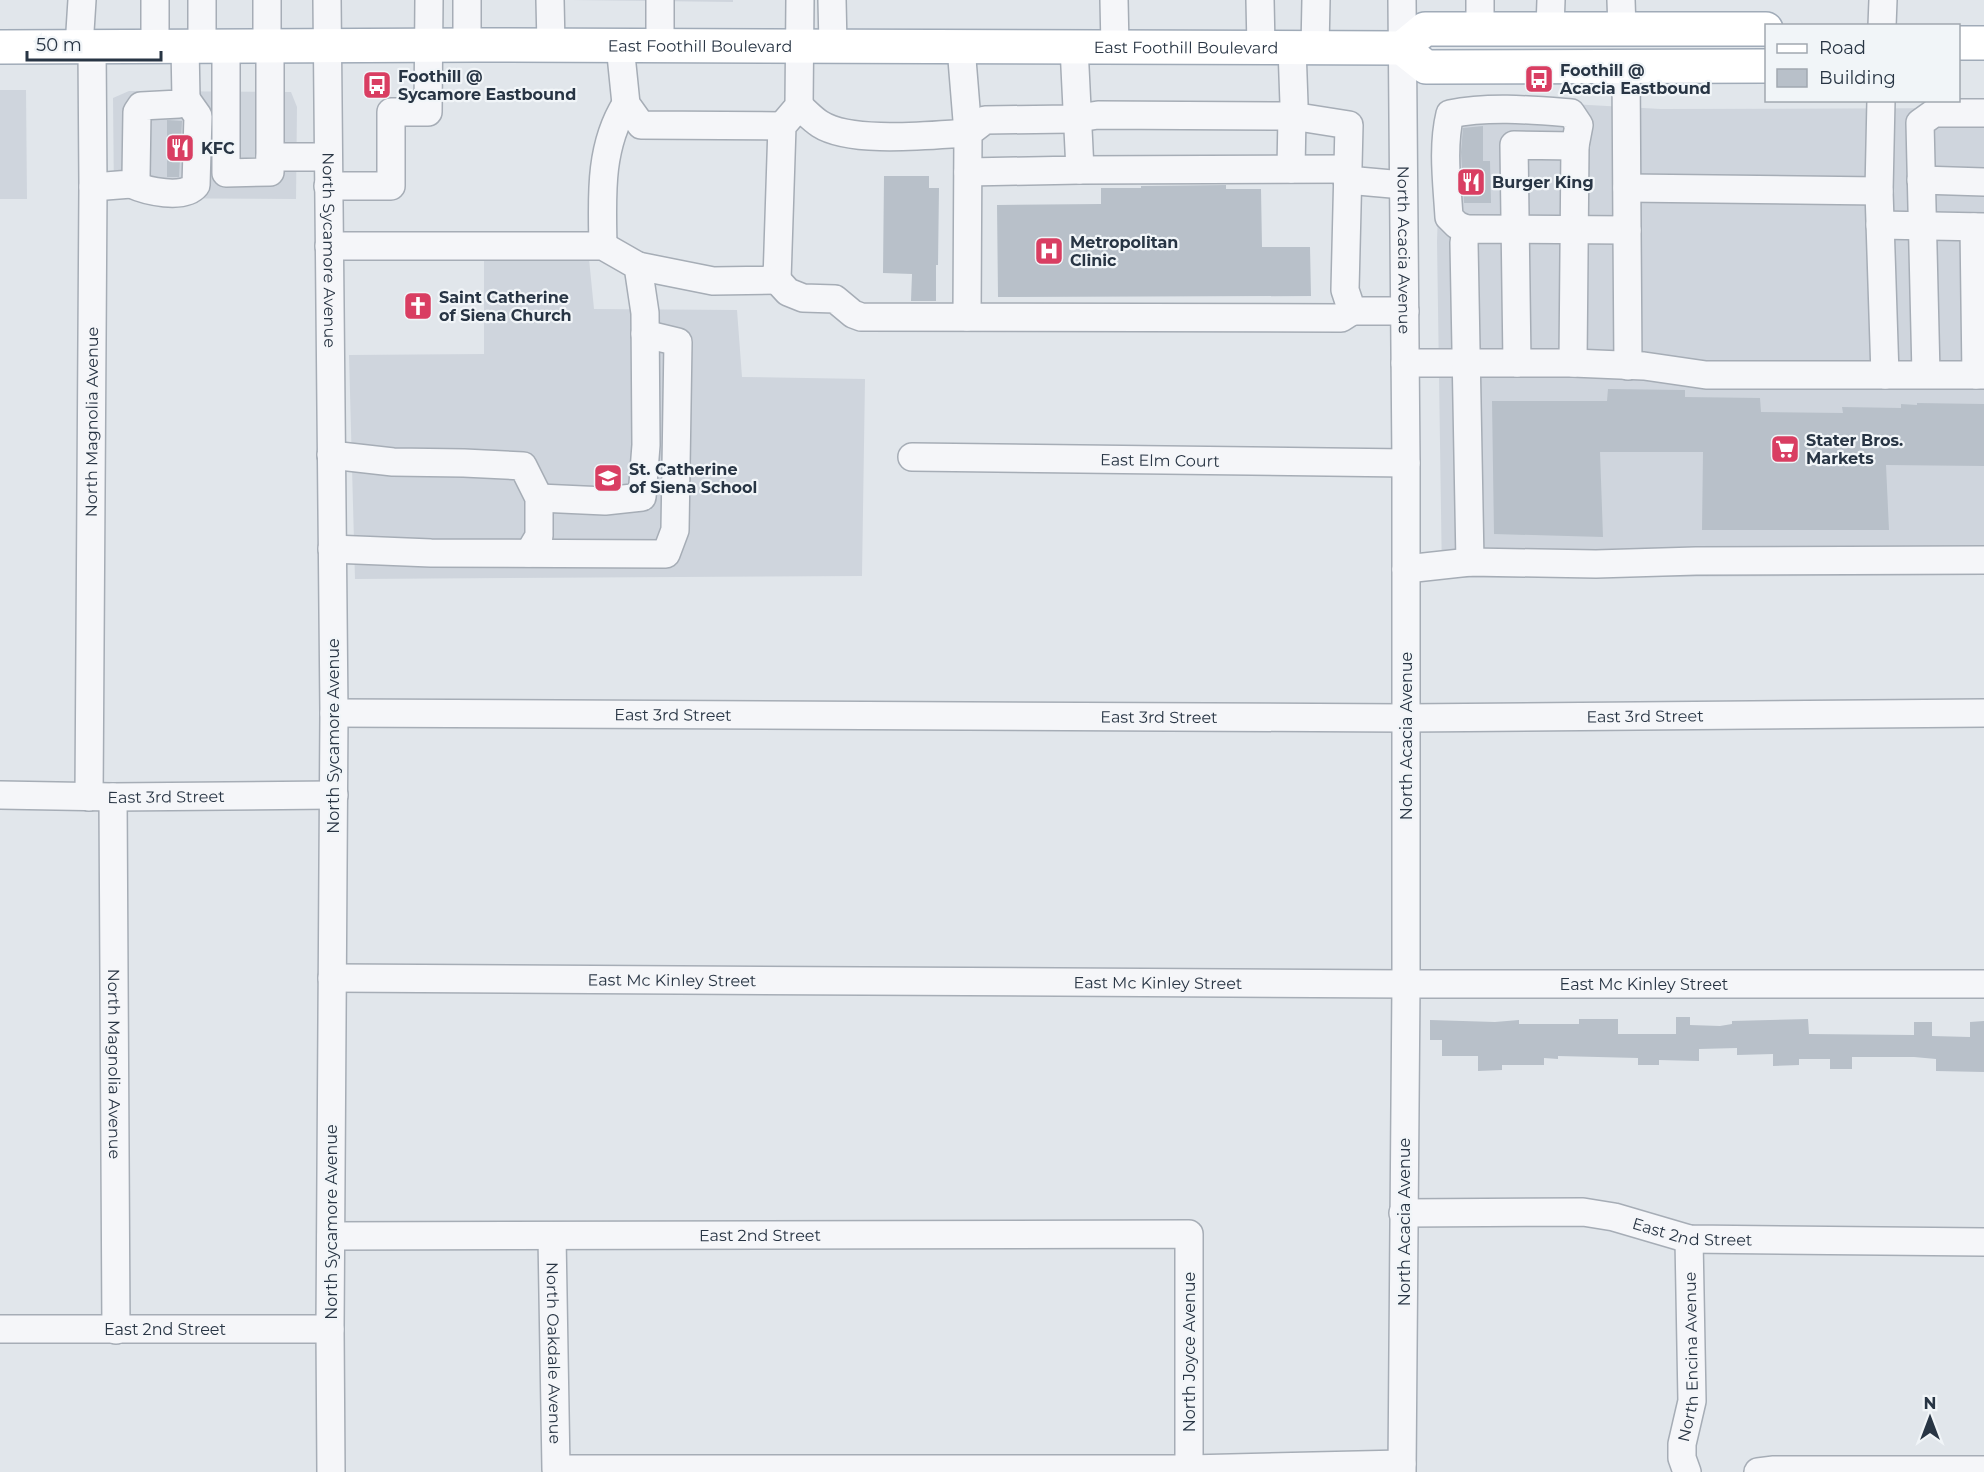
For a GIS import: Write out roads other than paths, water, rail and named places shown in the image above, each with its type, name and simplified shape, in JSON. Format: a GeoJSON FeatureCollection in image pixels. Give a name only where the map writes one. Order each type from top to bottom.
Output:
{"type":"FeatureCollection","features":[{"type":"Feature","properties":{"kind":"main road"},"geometry":{"type":"LineString","coordinates":[[1765,29],[1622,14],[1480,14],[1425,29],[1402,48],[1426,67],[1765,66]]}},
{"type":"Feature","properties":{"kind":"main road"},"geometry":{"type":"LineString","coordinates":[[1960,43],[1984,43]]}},
{"type":"Feature","properties":{"kind":"main road","name":"East Foothill Boulevard"},"geometry":{"type":"LineString","coordinates":[[0,47],[620,45],[1402,48]]}},
{"type":"Feature","properties":{"kind":"street","name":"North Magnolia Avenue"},"geometry":{"type":"LineString","coordinates":[[82,0],[93,187],[101,797],[116,1330]]}},
{"type":"Feature","properties":{"kind":"street"},"geometry":{"type":"LineString","coordinates":[[155,0],[192,46],[226,173],[328,157]]}},
{"type":"Feature","properties":{"kind":"street"},"geometry":{"type":"LineString","coordinates":[[93,187],[130,184],[152,192],[187,192],[196,185],[198,116],[186,99],[192,46],[202,0]]}},
{"type":"Feature","properties":{"kind":"street"},"geometry":{"type":"LineString","coordinates":[[267,0],[270,165]]}},
{"type":"Feature","properties":{"kind":"street","name":"North Sycamore Avenue"},"geometry":{"type":"LineString","coordinates":[[327,0],[334,713],[330,1329],[332,1472]]}},
{"type":"Feature","properties":{"kind":"street"},"geometry":{"type":"LineString","coordinates":[[328,186],[391,186],[391,112],[428,112],[429,0]]}},
{"type":"Feature","properties":{"kind":"street"},"geometry":{"type":"LineString","coordinates":[[467,0],[467,45]]}},
{"type":"Feature","properties":{"kind":"street"},"geometry":{"type":"LineString","coordinates":[[550,0],[551,45]]}},
{"type":"Feature","properties":{"kind":"street"},"geometry":{"type":"LineString","coordinates":[[660,0],[660,46]]}},
{"type":"Feature","properties":{"kind":"street"},"geometry":{"type":"LineString","coordinates":[[800,0],[800,46],[790,116],[777,280],[788,292],[804,298],[835,299],[853,314],[861,316],[1341,318],[1352,311],[1405,311]]}},
{"type":"Feature","properties":{"kind":"street"},"geometry":{"type":"LineString","coordinates":[[832,0],[833,46]]}},
{"type":"Feature","properties":{"kind":"street"},"geometry":{"type":"LineString","coordinates":[[1114,0],[1115,47]]}},
{"type":"Feature","properties":{"kind":"street"},"geometry":{"type":"LineString","coordinates":[[1260,0],[1290,48],[1294,104],[1291,169]]}},
{"type":"Feature","properties":{"kind":"street"},"geometry":{"type":"LineString","coordinates":[[1290,48],[1316,0]]}},
{"type":"Feature","properties":{"kind":"street","name":"North Acacia Avenue"},"geometry":{"type":"LineString","coordinates":[[1402,0],[1406,463],[1406,984],[1402,1468]]}},
{"type":"Feature","properties":{"kind":"street"},"geometry":{"type":"LineString","coordinates":[[1882,24],[1883,0]]}},
{"type":"Feature","properties":{"kind":"street"},"geometry":{"type":"LineString","coordinates":[[620,45],[626,104],[640,125],[790,116],[853,135],[910,137],[968,133],[985,120],[1079,119],[1098,115],[1292,116],[1349,124],[1345,290],[1352,311]]}},
{"type":"Feature","properties":{"kind":"street"},"geometry":{"type":"LineString","coordinates":[[961,46],[968,133],[967,317]]}},
{"type":"Feature","properties":{"kind":"street"},"geometry":{"type":"LineString","coordinates":[[1074,47],[1080,170]]}},
{"type":"Feature","properties":{"kind":"street"},"geometry":{"type":"LineString","coordinates":[[1626,65],[1628,366]]}},
{"type":"Feature","properties":{"kind":"street"},"geometry":{"type":"LineString","coordinates":[[130,184],[136,177],[137,112],[141,106],[179,104],[186,99]]}},
{"type":"Feature","properties":{"kind":"street"},"geometry":{"type":"LineString","coordinates":[[1881,102],[1879,191],[1885,375]]}},
{"type":"Feature","properties":{"kind":"street"},"geometry":{"type":"LineString","coordinates":[[603,246],[602,181],[614,122],[626,104]]}},
{"type":"Feature","properties":{"kind":"street"},"geometry":{"type":"LineString","coordinates":[[1573,363],[1574,229],[1575,146],[1579,125],[1571,113],[1470,110],[1450,114],[1446,130],[1449,217],[1458,225],[1466,229],[1515,228],[1574,229],[1627,230]]}},
{"type":"Feature","properties":{"kind":"street"},"geometry":{"type":"LineString","coordinates":[[1926,375],[1920,123],[1934,113],[1984,113]]}},
{"type":"Feature","properties":{"kind":"street"},"geometry":{"type":"LineString","coordinates":[[1517,363],[1514,145],[1575,146]]}},
{"type":"Feature","properties":{"kind":"street"},"geometry":{"type":"LineString","coordinates":[[968,172],[1291,169],[1347,175],[1403,185]]}},
{"type":"Feature","properties":{"kind":"street"},"geometry":{"type":"LineString","coordinates":[[1921,180],[1984,182]]}},
{"type":"Feature","properties":{"kind":"street"},"geometry":{"type":"LineString","coordinates":[[1627,188],[1879,191]]}},
{"type":"Feature","properties":{"kind":"street"},"geometry":{"type":"LineString","coordinates":[[1405,363],[1573,363],[1644,366],[1706,375],[1980,375],[1979,227],[1880,225]]}},
{"type":"Feature","properties":{"kind":"street"},"geometry":{"type":"LineString","coordinates":[[1466,229],[1464,243],[1465,363],[1470,562]]}},
{"type":"Feature","properties":{"kind":"street"},"geometry":{"type":"LineString","coordinates":[[329,246],[603,246],[638,266],[713,281],[777,280]]}},
{"type":"Feature","properties":{"kind":"street"},"geometry":{"type":"LineString","coordinates":[[539,498],[605,501],[642,497],[646,445],[645,313],[638,266]]}},
{"type":"Feature","properties":{"kind":"street"},"geometry":{"type":"LineString","coordinates":[[332,549],[431,553],[666,554],[675,530],[678,342],[645,334]]}},
{"type":"Feature","properties":{"kind":"street"},"geometry":{"type":"LineString","coordinates":[[331,454],[393,462],[464,462],[523,466],[539,498],[539,536],[529,553]]}},
{"type":"Feature","properties":{"kind":"street","name":"East Elm Court"},"geometry":{"type":"LineString","coordinates":[[912,457],[1406,463]]}},
{"type":"Feature","properties":{"kind":"street"},"geometry":{"type":"LineString","coordinates":[[1406,569],[1470,562],[1596,564],[1696,561],[1984,560]]}},
{"type":"Feature","properties":{"kind":"street","name":"East 3rd Street"},"geometry":{"type":"LineString","coordinates":[[334,713],[1406,717],[1984,713]]}},
{"type":"Feature","properties":{"kind":"street","name":"East 3rd Street"},"geometry":{"type":"LineString","coordinates":[[0,795],[101,797],[334,795]]}},
{"type":"Feature","properties":{"kind":"street","name":"East Mc Kinley Street"},"geometry":{"type":"LineString","coordinates":[[332,978],[1406,984],[1984,984]]}},
{"type":"Feature","properties":{"kind":"street","name":"East 2nd Street"},"geometry":{"type":"LineString","coordinates":[[1403,1213],[1583,1212],[1614,1216],[1689,1239],[1984,1242]]}},
{"type":"Feature","properties":{"kind":"street","name":"East 2nd Street"},"geometry":{"type":"LineString","coordinates":[[331,1236],[1189,1234]]}},
{"type":"Feature","properties":{"kind":"street","name":"North Joyce Avenue"},"geometry":{"type":"LineString","coordinates":[[1189,1234],[1189,1469]]}},
{"type":"Feature","properties":{"kind":"street","name":"North Oakdale Avenue"},"geometry":{"type":"LineString","coordinates":[[552,1236],[556,1469],[1189,1469]]}},
{"type":"Feature","properties":{"kind":"street","name":"North Encina Avenue"},"geometry":{"type":"LineString","coordinates":[[1687,1472],[1682,1458],[1682,1444],[1692,1401],[1689,1239]]}},
{"type":"Feature","properties":{"kind":"street","name":"East 2nd Street"},"geometry":{"type":"LineString","coordinates":[[0,1329],[330,1329]]}},
{"type":"Feature","properties":{"kind":"street"},"geometry":{"type":"LineString","coordinates":[[1189,1469],[1402,1468]]}},
{"type":"Feature","properties":{"kind":"street"},"geometry":{"type":"LineString","coordinates":[[1758,1472],[1774,1470],[1984,1470]]}},
{"type":"Feature","properties":{"kind":"place","name":"Foothill @ Acacia Eastbound"},"geometry":{"type":"Point","coordinates":[1539,79]}},
{"type":"Feature","properties":{"kind":"place","name":"Foothill @ Sycamore Eastbound"},"geometry":{"type":"Point","coordinates":[377,85]}},
{"type":"Feature","properties":{"kind":"place","name":"KFC"},"geometry":{"type":"Point","coordinates":[180,148]}},
{"type":"Feature","properties":{"kind":"place","name":"Burger King"},"geometry":{"type":"Point","coordinates":[1471,182]}},
{"type":"Feature","properties":{"kind":"place","name":"Metropolitan Clinic"},"geometry":{"type":"Point","coordinates":[1049,251]}},
{"type":"Feature","properties":{"kind":"place","name":"Saint Catherine of Siena Church"},"geometry":{"type":"Point","coordinates":[418,306]}},
{"type":"Feature","properties":{"kind":"place","name":"Stater Bros. Markets"},"geometry":{"type":"Point","coordinates":[1785,449]}},
{"type":"Feature","properties":{"kind":"place","name":"St. Catherine of Siena School"},"geometry":{"type":"Point","coordinates":[608,478]}}]}
